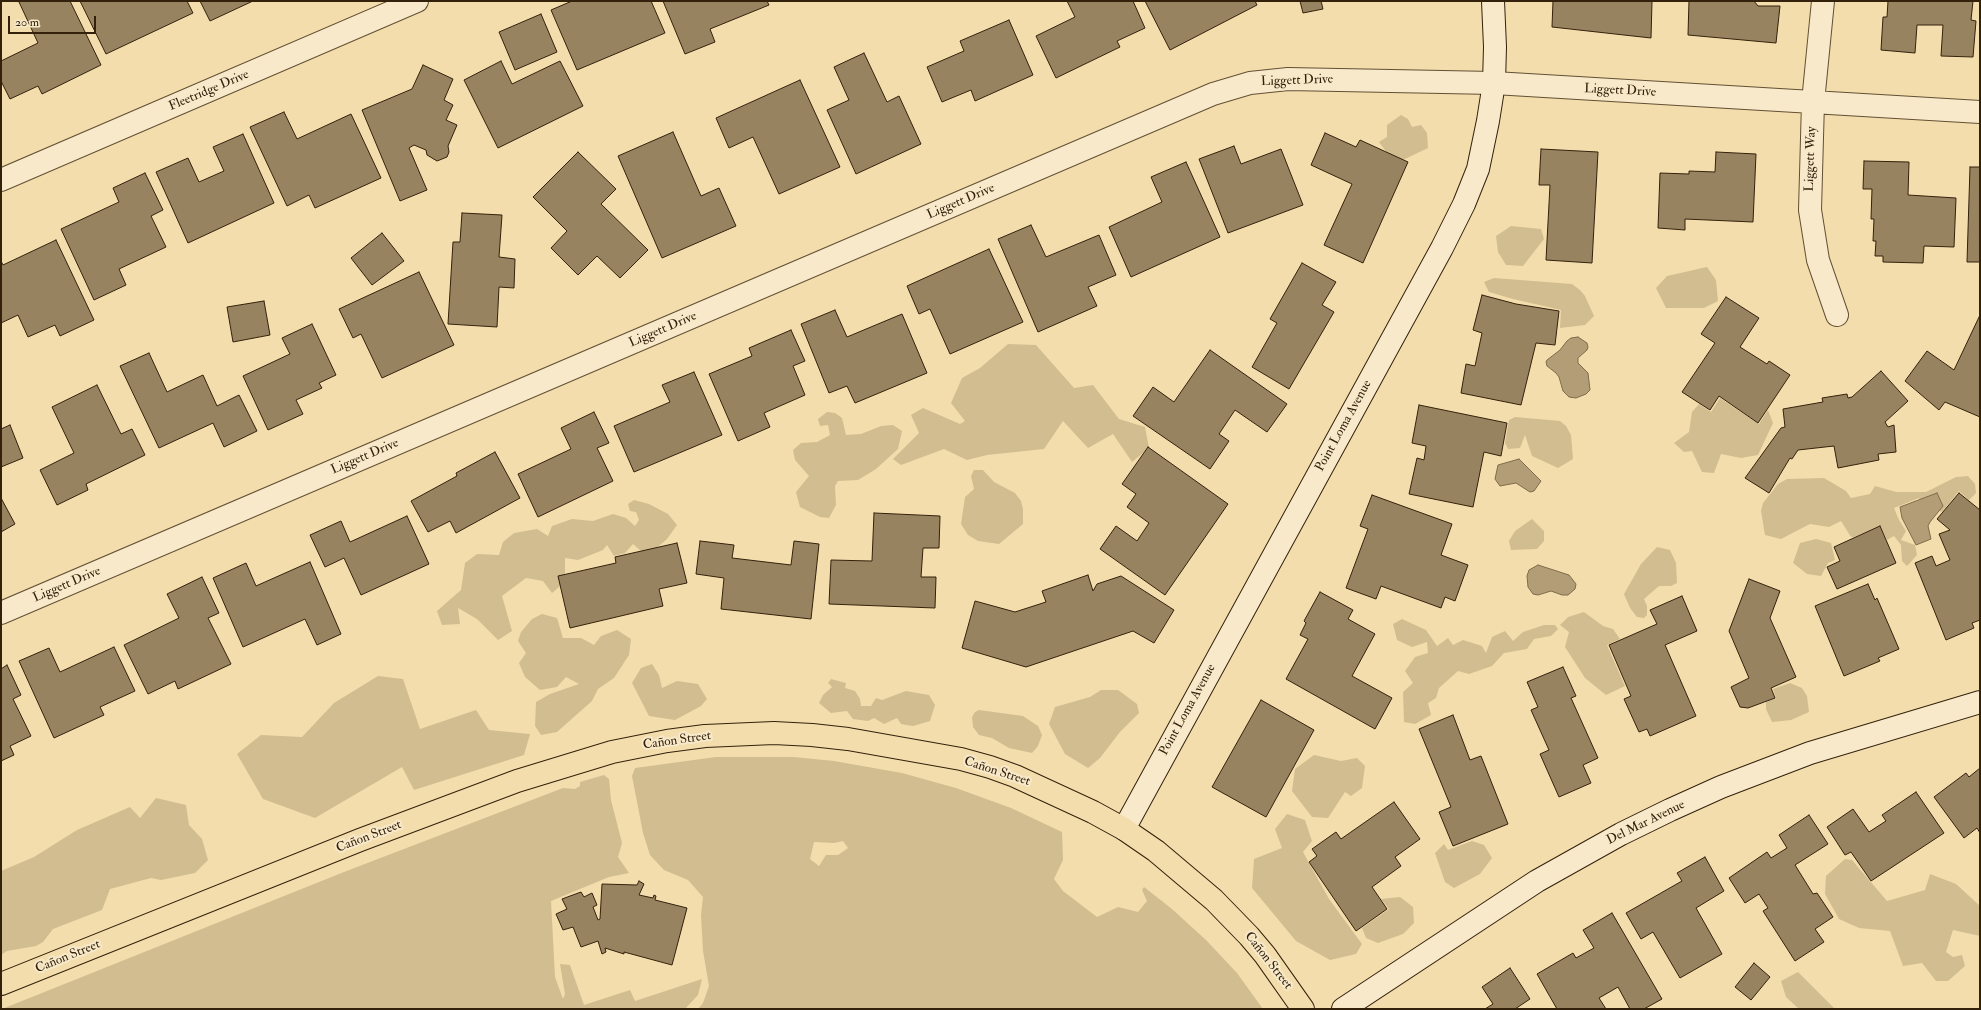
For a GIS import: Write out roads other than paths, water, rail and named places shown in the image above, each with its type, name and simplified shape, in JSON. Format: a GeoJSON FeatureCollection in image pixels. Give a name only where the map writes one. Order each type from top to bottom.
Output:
{"type":"FeatureCollection","features":[{"type":"Feature","properties":{"kind":"main road","name":"Cañon Street"},"geometry":{"type":"LineString","coordinates":[[1,984],[360,840],[517,781],[617,751],[667,741],[740,734],[812,735],[889,745],[990,767],[1015,776],[1074,802],[1124,829],[1186,875],[1233,918],[1279,973],[1303,1009]]}},
{"type":"Feature","properties":{"kind":"street","name":"Fleetridge Drive"},"geometry":{"type":"LineString","coordinates":[[1,180],[417,1]]}},
{"type":"Feature","properties":{"kind":"street","name":"Point Loma Avenue"},"geometry":{"type":"LineString","coordinates":[[1124,829],[1456,220],[1474,181],[1487,131],[1494,83],[1496,47],[1493,1]]}},
{"type":"Feature","properties":{"kind":"street","name":"Liggett Way"},"geometry":{"type":"LineString","coordinates":[[1823,1],[1813,102],[1810,194],[1812,227],[1818,260],[1837,315]]}},
{"type":"Feature","properties":{"kind":"street","name":"Liggett Drive"},"geometry":{"type":"LineString","coordinates":[[1,614],[1213,94],[1250,83],[1288,79],[1494,83],[1980,112]]}},
{"type":"Feature","properties":{"kind":"street","name":"Del Mar Avenue"},"geometry":{"type":"LineString","coordinates":[[1343,1009],[1537,881],[1621,834],[1670,810],[1721,787],[1810,753],[1980,702]]}}]}
